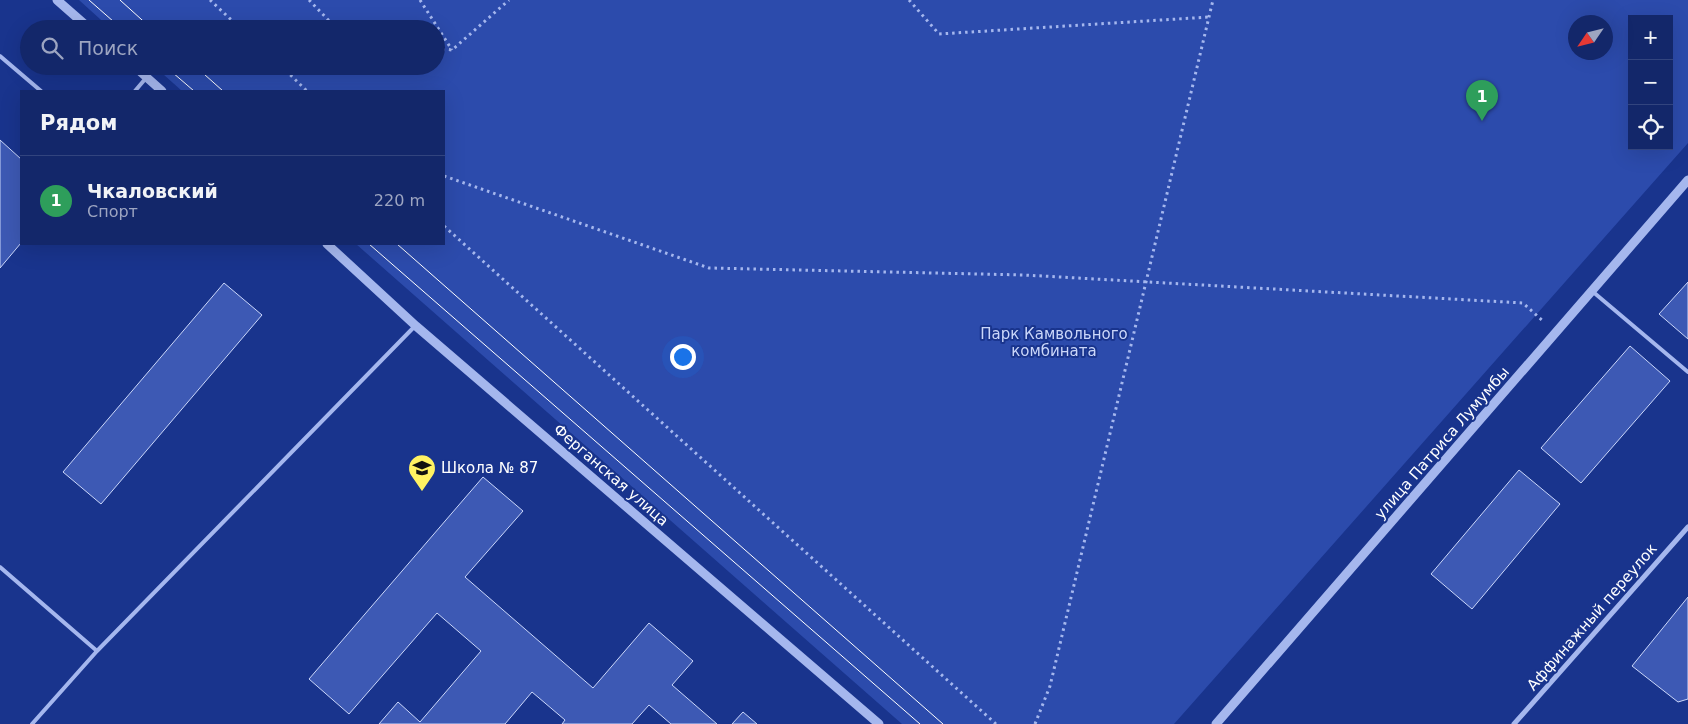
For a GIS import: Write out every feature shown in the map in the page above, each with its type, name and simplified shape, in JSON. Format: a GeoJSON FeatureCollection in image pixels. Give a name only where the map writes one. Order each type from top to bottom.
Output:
{"type":"FeatureCollection","features":[{"type":"Feature","properties":{"kind":"street"},"geometry":{"type":"LineString","coordinates":[[57,0],[80,20]]}},
{"type":"Feature","properties":{"kind":"street"},"geometry":{"type":"LineString","coordinates":[[145,75],[161,90]]}},
{"type":"Feature","properties":{"kind":"street","name":"улица Патриса Лумумбы"},"geometry":{"type":"LineString","coordinates":[[1216,724],[1688,180]]}},
{"type":"Feature","properties":{"kind":"street","name":"Ферганская улица"},"geometry":{"type":"LineString","coordinates":[[328,245],[416,326],[879,724]]}},
{"type":"Feature","properties":{"kind":"street","name":"Аффинажный переулок"},"geometry":{"type":"LineString","coordinates":[[1514,724],[1688,528]]}},
{"type":"Feature","properties":{"kind":"lane"},"geometry":{"type":"LineString","coordinates":[[0,56],[20,73]]}},
{"type":"Feature","properties":{"kind":"lane"},"geometry":{"type":"LineString","coordinates":[[22,75],[40,90]]}},
{"type":"Feature","properties":{"kind":"lane"},"geometry":{"type":"LineString","coordinates":[[136,90],[147,77]]}},
{"type":"Feature","properties":{"kind":"lane"},"geometry":{"type":"LineString","coordinates":[[1592,291],[1688,372]]}},
{"type":"Feature","properties":{"kind":"lane"},"geometry":{"type":"LineString","coordinates":[[32,724],[98,651],[416,326]]}},
{"type":"Feature","properties":{"kind":"lane"},"geometry":{"type":"LineString","coordinates":[[0,566],[98,651]]}},
{"type":"Feature","properties":{"kind":"path"},"geometry":{"type":"LineString","coordinates":[[210,0],[231,20]]}},
{"type":"Feature","properties":{"kind":"path"},"geometry":{"type":"LineString","coordinates":[[309,0],[328,20]]}},
{"type":"Feature","properties":{"kind":"path"},"geometry":{"type":"LineString","coordinates":[[420,0],[433,20]]}},
{"type":"Feature","properties":{"kind":"path"},"geometry":{"type":"LineString","coordinates":[[445,49],[452,50],[509,0]]}},
{"type":"Feature","properties":{"kind":"path"},"geometry":{"type":"LineString","coordinates":[[909,0],[939,34],[1209,17]]}},
{"type":"Feature","properties":{"kind":"path"},"geometry":{"type":"LineString","coordinates":[[1035,724],[1050,686],[1213,0]]}},
{"type":"Feature","properties":{"kind":"path"},"geometry":{"type":"LineString","coordinates":[[445,39],[452,50]]}},
{"type":"Feature","properties":{"kind":"path"},"geometry":{"type":"LineString","coordinates":[[290,75],[306,90]]}},
{"type":"Feature","properties":{"kind":"path"},"geometry":{"type":"LineString","coordinates":[[445,176],[709,268],[1024,274],[1523,302],[1556,332]]}},
{"type":"Feature","properties":{"kind":"path"},"geometry":{"type":"LineString","coordinates":[[445,227],[996,724]]}},
{"type":"Feature","properties":{"kind":"green space","name":"Парк Камвольного комбината"},"geometry":{"type":"Polygon","coordinates":[[[79,0],[1688,0],[1688,143],[1174,724],[902,724],[357,245],[445,245],[445,90],[181,90],[164,75],[445,75],[445,20],[101,20],[79,0]]]}},
{"type":"Feature","properties":{"kind":"building"},"geometry":{"type":"Polygon","coordinates":[[[0,140],[20,158],[20,244],[0,268],[0,140]]]}},
{"type":"Feature","properties":{"kind":"building"},"geometry":{"type":"Polygon","coordinates":[[[1688,282],[1688,339],[1659,314],[1688,282]]]}},
{"type":"Feature","properties":{"kind":"building"},"geometry":{"type":"Polygon","coordinates":[[[224,283],[262,315],[101,504],[63,472],[224,283]]]}},
{"type":"Feature","properties":{"kind":"building"},"geometry":{"type":"Polygon","coordinates":[[[1630,346],[1670,381],[1581,483],[1541,448],[1630,346]]]}},
{"type":"Feature","properties":{"kind":"building"},"geometry":{"type":"Polygon","coordinates":[[[1519,470],[1560,504],[1472,609],[1431,574],[1519,470]]]}},
{"type":"Feature","properties":{"kind":"building"},"geometry":{"type":"Polygon","coordinates":[[[483,477],[523,511],[465,577],[593,688],[649,623],[693,661],[672,685],[717,724],[671,724],[649,705],[632,724],[562,724],[565,720],[532,692],[505,724],[379,724],[398,702],[420,722],[481,651],[437,613],[349,714],[309,679],[483,477]]]}},
{"type":"Feature","properties":{"kind":"building"},"geometry":{"type":"Polygon","coordinates":[[[1688,597],[1688,699],[1678,702],[1632,666],[1688,597]]]}},
{"type":"Feature","properties":{"kind":"building"},"geometry":{"type":"Polygon","coordinates":[[[743,712],[757,724],[732,724],[743,712]]]}},
{"type":"Feature","properties":{"kind":"tram line"},"geometry":{"type":"LineString","coordinates":[[89,0],[112,20]]}},
{"type":"Feature","properties":{"kind":"tram line"},"geometry":{"type":"LineString","coordinates":[[120,0],[142,20]]}},
{"type":"Feature","properties":{"kind":"tram line"},"geometry":{"type":"LineString","coordinates":[[175,75],[193,90]]}},
{"type":"Feature","properties":{"kind":"tram line"},"geometry":{"type":"LineString","coordinates":[[205,75],[222,90]]}},
{"type":"Feature","properties":{"kind":"tram line"},"geometry":{"type":"LineString","coordinates":[[370,245],[920,724]]}},
{"type":"Feature","properties":{"kind":"tram line"},"geometry":{"type":"LineString","coordinates":[[398,245],[943,724]]}},
{"type":"Feature","properties":{"kind":"place","name":"Чкаловский"},"geometry":{"type":"Point","coordinates":[1482,121]}},
{"type":"Feature","properties":{"kind":"place","name":"Школа № 87"},"geometry":{"type":"Point","coordinates":[422,492]}}]}
